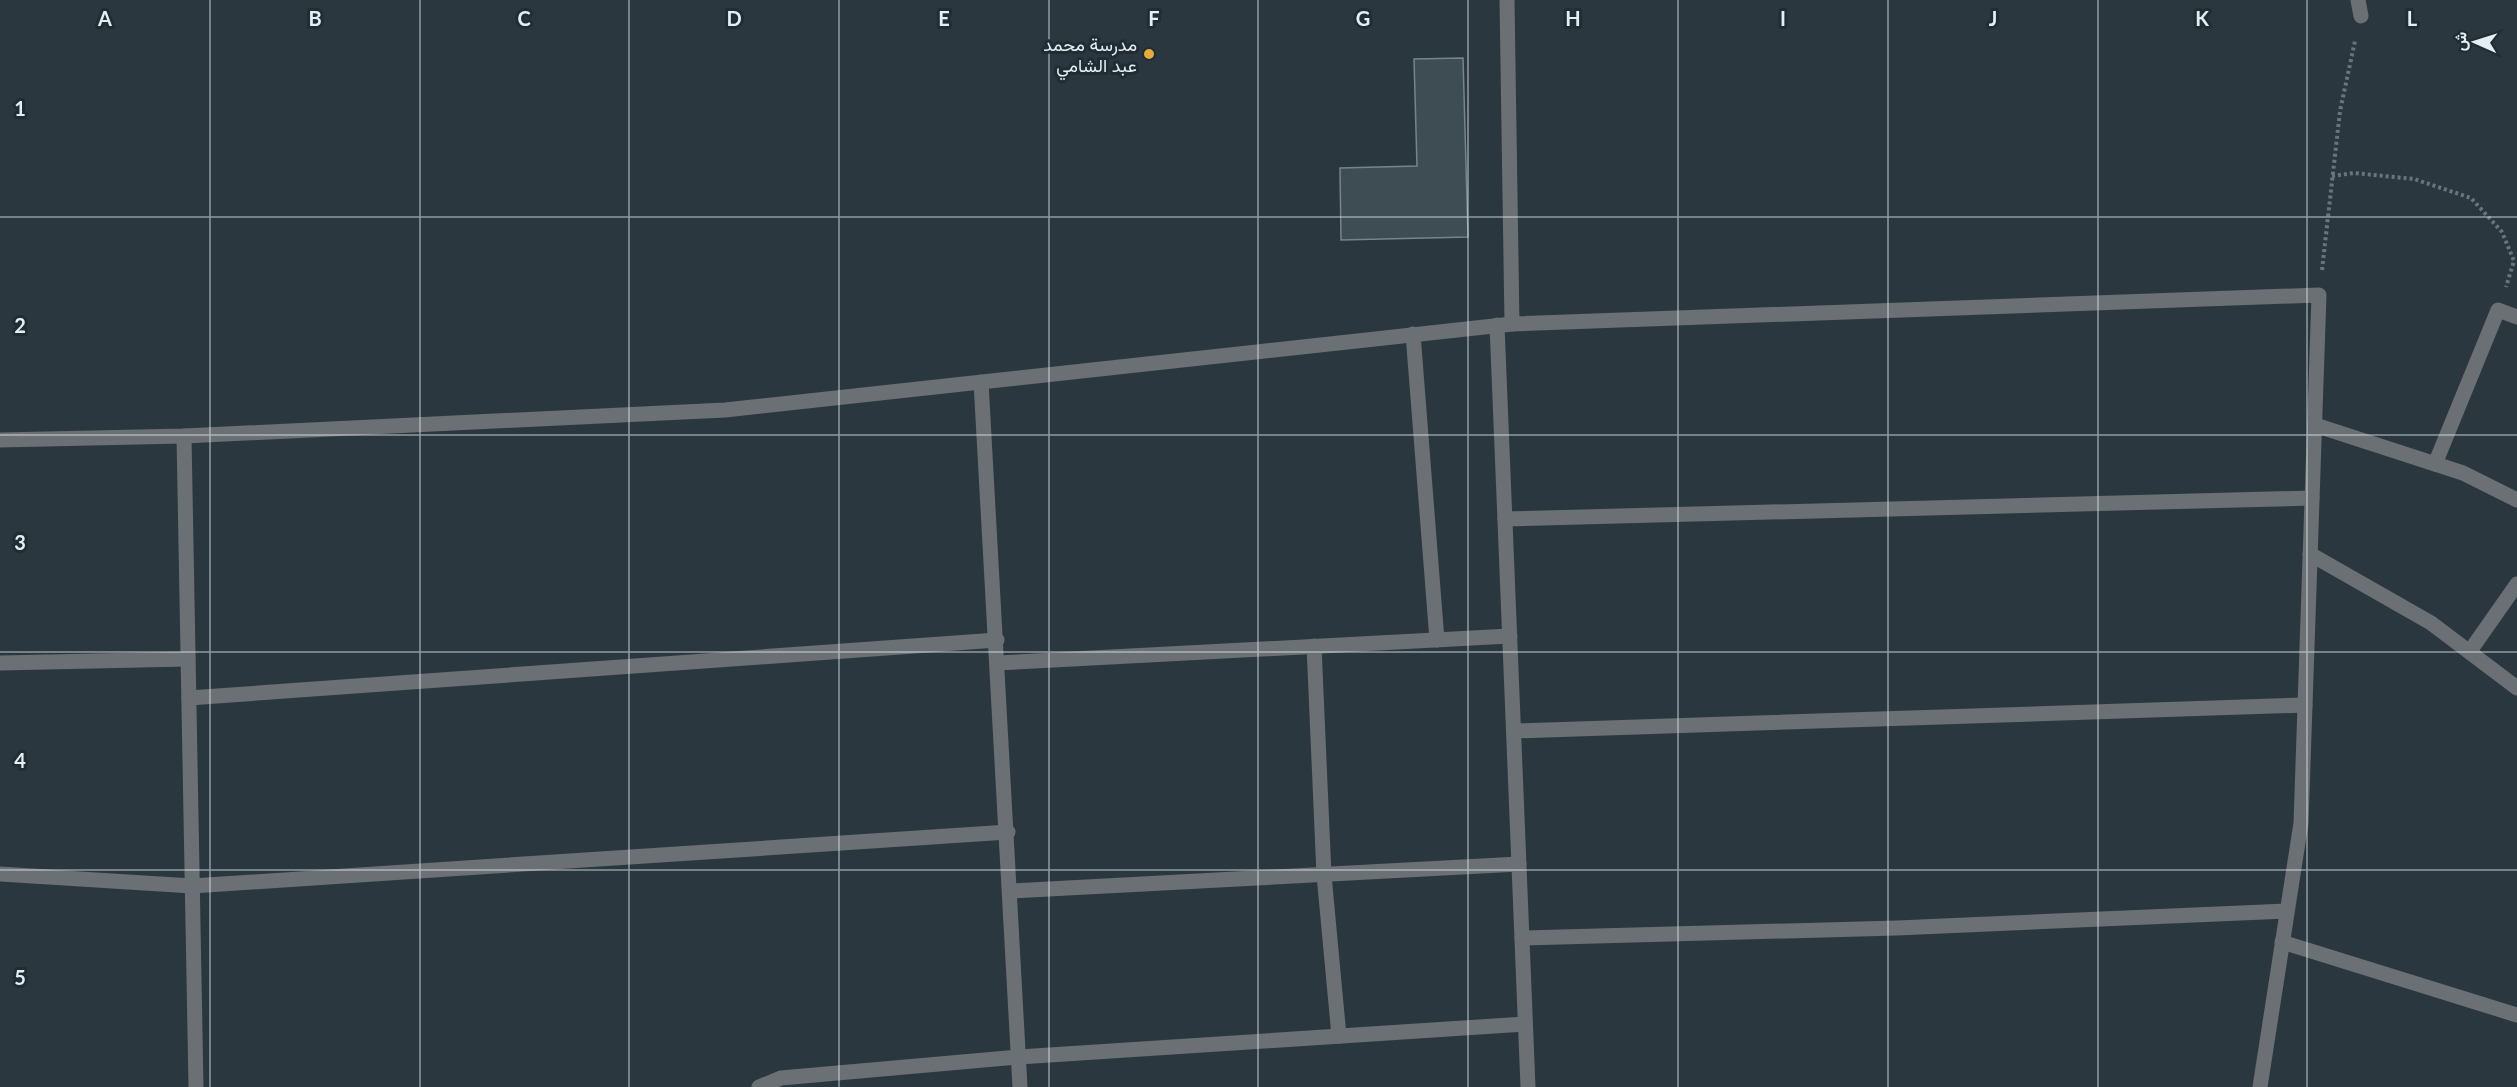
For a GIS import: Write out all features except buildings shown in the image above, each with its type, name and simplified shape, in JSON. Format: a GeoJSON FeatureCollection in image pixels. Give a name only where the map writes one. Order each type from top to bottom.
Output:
{"type":"FeatureCollection","features":[{"type":"Feature","properties":{"kind":"street"},"geometry":{"type":"LineString","coordinates":[[1507,0],[1505,519],[1528,1087]]}},
{"type":"Feature","properties":{"kind":"street"},"geometry":{"type":"LineString","coordinates":[[2358,0],[2361,16]]}},
{"type":"Feature","properties":{"kind":"street"},"geometry":{"type":"LineString","coordinates":[[0,440],[184,436],[725,410],[1504,325],[2319,295],[2301,823],[2260,1087]]}},
{"type":"Feature","properties":{"kind":"street"},"geometry":{"type":"LineString","coordinates":[[2435,464],[2498,310],[2517,317]]}},
{"type":"Feature","properties":{"kind":"street"},"geometry":{"type":"LineString","coordinates":[[1413,334],[1437,640]]}},
{"type":"Feature","properties":{"kind":"street"},"geometry":{"type":"LineString","coordinates":[[981,382],[1008,832],[1020,1087]]}},
{"type":"Feature","properties":{"kind":"street"},"geometry":{"type":"LineString","coordinates":[[2315,425],[2463,473],[2517,500]]}},
{"type":"Feature","properties":{"kind":"street"},"geometry":{"type":"LineString","coordinates":[[184,436],[196,1087]]}},
{"type":"Feature","properties":{"kind":"street"},"geometry":{"type":"LineString","coordinates":[[1505,519],[2312,498]]}},
{"type":"Feature","properties":{"kind":"street"},"geometry":{"type":"LineString","coordinates":[[2310,554],[2431,623],[2517,688]]}},
{"type":"Feature","properties":{"kind":"street"},"geometry":{"type":"LineString","coordinates":[[2470,651],[2517,584]]}},
{"type":"Feature","properties":{"kind":"street"},"geometry":{"type":"LineString","coordinates":[[998,663],[1510,636]]}},
{"type":"Feature","properties":{"kind":"street"},"geometry":{"type":"LineString","coordinates":[[189,698],[997,640]]}},
{"type":"Feature","properties":{"kind":"street"},"geometry":{"type":"LineString","coordinates":[[1314,646],[1324,875],[1339,1036]]}},
{"type":"Feature","properties":{"kind":"street"},"geometry":{"type":"LineString","coordinates":[[0,663],[188,658]]}},
{"type":"Feature","properties":{"kind":"street"},"geometry":{"type":"LineString","coordinates":[[1514,731],[2305,705]]}},
{"type":"Feature","properties":{"kind":"street"},"geometry":{"type":"LineString","coordinates":[[0,874],[192,886],[1008,832]]}},
{"type":"Feature","properties":{"kind":"street"},"geometry":{"type":"LineString","coordinates":[[1011,891],[1519,864]]}},
{"type":"Feature","properties":{"kind":"street"},"geometry":{"type":"LineString","coordinates":[[1522,938],[1897,928],[2287,911]]}},
{"type":"Feature","properties":{"kind":"street"},"geometry":{"type":"LineString","coordinates":[[2282,942],[2517,1015]]}},
{"type":"Feature","properties":{"kind":"street"},"geometry":{"type":"LineString","coordinates":[[759,1087],[781,1078],[1019,1057],[1525,1024]]}},
{"type":"Feature","properties":{"kind":"path"},"geometry":{"type":"LineString","coordinates":[[2319,295],[2340,111],[2361,16]]}},
{"type":"Feature","properties":{"kind":"path"},"geometry":{"type":"LineString","coordinates":[[2332,176],[2354,173],[2414,179],[2471,198],[2502,232],[2514,261],[2498,310]]}},
{"type":"Feature","properties":{"kind":"place","name":"مدرسة محمد عبد الشامي"},"geometry":{"type":"Point","coordinates":[1149,54]}}]}
